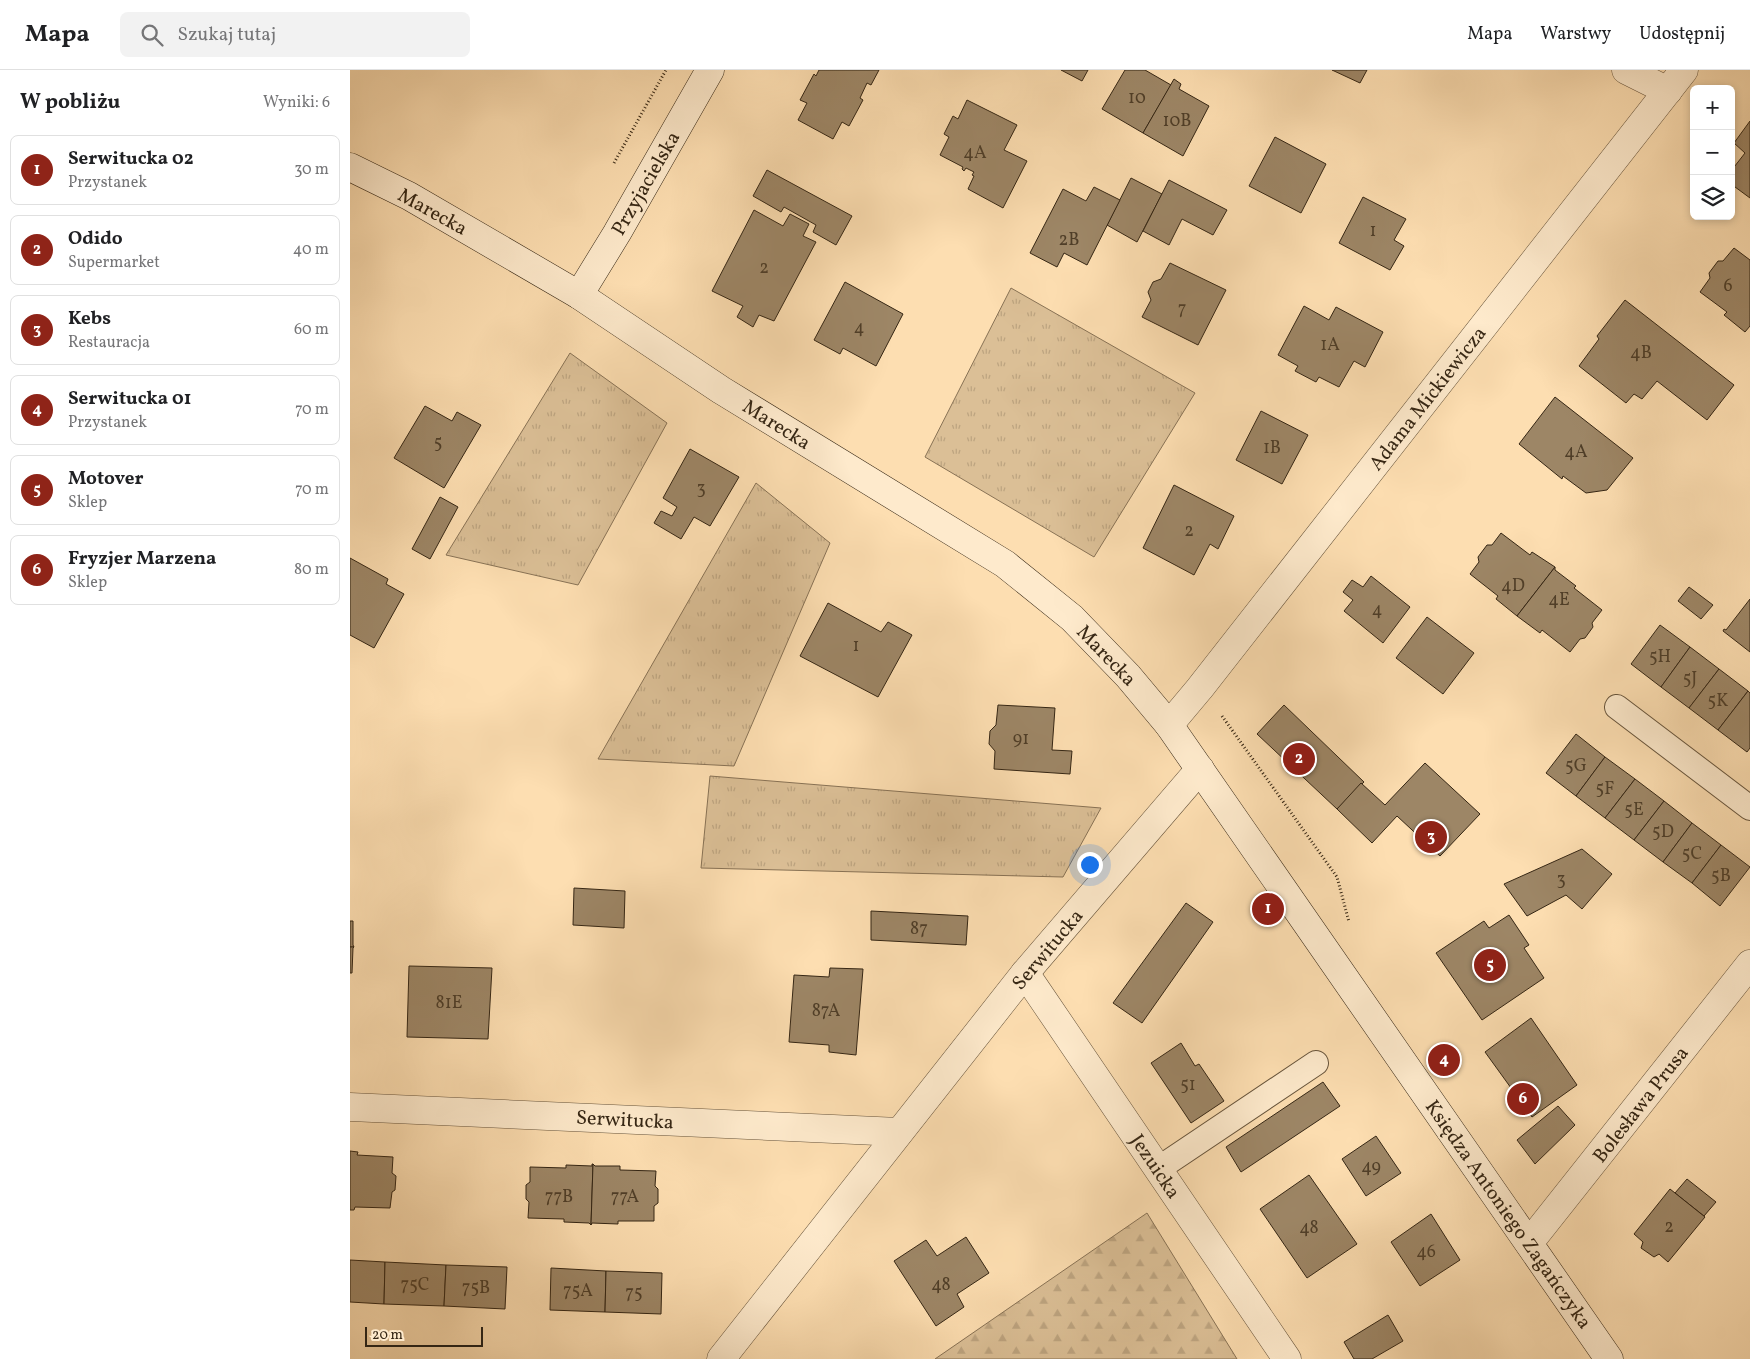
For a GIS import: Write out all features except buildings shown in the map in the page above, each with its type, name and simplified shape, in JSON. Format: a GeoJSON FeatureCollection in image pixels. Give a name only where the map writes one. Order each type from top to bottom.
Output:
{"type":"FeatureCollection","features":[{"type":"Feature","properties":{"kind":"street","name":"Przyjacielska"},"geometry":{"type":"LineString","coordinates":[[578,295],[617,233],[710,70]]}},
{"type":"Feature","properties":{"kind":"street"},"geometry":{"type":"LineString","coordinates":[[1626,70],[1668,91]]}},
{"type":"Feature","properties":{"kind":"street","name":"Adama Mickiewicza"},"geometry":{"type":"LineString","coordinates":[[1169,725],[1200,688],[1684,70]]}},
{"type":"Feature","properties":{"kind":"street","name":"Marecka"},"geometry":{"type":"LineString","coordinates":[[352,174],[409,196],[578,295],[721,390],[1005,564],[1072,618],[1128,676],[1169,725]]}},
{"type":"Feature","properties":{"kind":"street","name":"Księdza Antoniego Zagańczyka"},"geometry":{"type":"LineString","coordinates":[[1169,725],[1610,1359]]}},
{"type":"Feature","properties":{"kind":"street","name":"Serwitucka"},"geometry":{"type":"LineString","coordinates":[[721,1359],[1025,973],[1200,769]]}},
{"type":"Feature","properties":{"kind":"street","name":"Bolesława Prusa"},"geometry":{"type":"LineString","coordinates":[[1529,1243],[1750,964]]}},
{"type":"Feature","properties":{"kind":"street","name":"Jezuicka"},"geometry":{"type":"LineString","coordinates":[[1025,973],[1287,1359]]}},
{"type":"Feature","properties":{"kind":"street","name":"Serwitucka"},"geometry":{"type":"LineString","coordinates":[[350,1106],[899,1132]]}},
{"type":"Feature","properties":{"kind":"lane"},"geometry":{"type":"LineString","coordinates":[[1617,707],[1750,808]]}},
{"type":"Feature","properties":{"kind":"lane"},"geometry":{"type":"LineString","coordinates":[[1158,1169],[1316,1063]]}},
{"type":"Feature","properties":{"kind":"path"},"geometry":{"type":"LineString","coordinates":[[612,167],[666,70]]}},
{"type":"Feature","properties":{"kind":"path"},"geometry":{"type":"LineString","coordinates":[[1221,716],[1337,877],[1350,924]]}},
{"type":"Feature","properties":{"kind":"green space"},"geometry":{"type":"Polygon","coordinates":[[[1011,288],[1195,393],[1094,557],[925,457],[1011,288]]]}},
{"type":"Feature","properties":{"kind":"green space"},"geometry":{"type":"Polygon","coordinates":[[[570,353],[667,423],[578,585],[446,555],[570,353]]]}},
{"type":"Feature","properties":{"kind":"green space"},"geometry":{"type":"Polygon","coordinates":[[[756,483],[830,543],[734,766],[598,759],[756,483]]]}},
{"type":"Feature","properties":{"kind":"green space"},"geometry":{"type":"Polygon","coordinates":[[[710,776],[1101,808],[1063,877],[701,868],[710,776]]]}},
{"type":"Feature","properties":{"kind":"green space"},"geometry":{"type":"Polygon","coordinates":[[[1147,1213],[1237,1359],[935,1359],[1147,1213]]]}},
{"type":"Feature","properties":{"kind":"place","name":"Odido"},"geometry":{"type":"Point","coordinates":[1299,759]}},
{"type":"Feature","properties":{"kind":"place","name":"Kebs"},"geometry":{"type":"Point","coordinates":[1431,837]}},
{"type":"Feature","properties":{"kind":"place","name":"Serwitucka 02"},"geometry":{"type":"Point","coordinates":[1268,909]}},
{"type":"Feature","properties":{"kind":"place","name":"Motover"},"geometry":{"type":"Point","coordinates":[1490,965]}},
{"type":"Feature","properties":{"kind":"place","name":"Serwitucka 01"},"geometry":{"type":"Point","coordinates":[1444,1060]}},
{"type":"Feature","properties":{"kind":"place","name":"Fryzjer Marzena"},"geometry":{"type":"Point","coordinates":[1523,1099]}}]}
